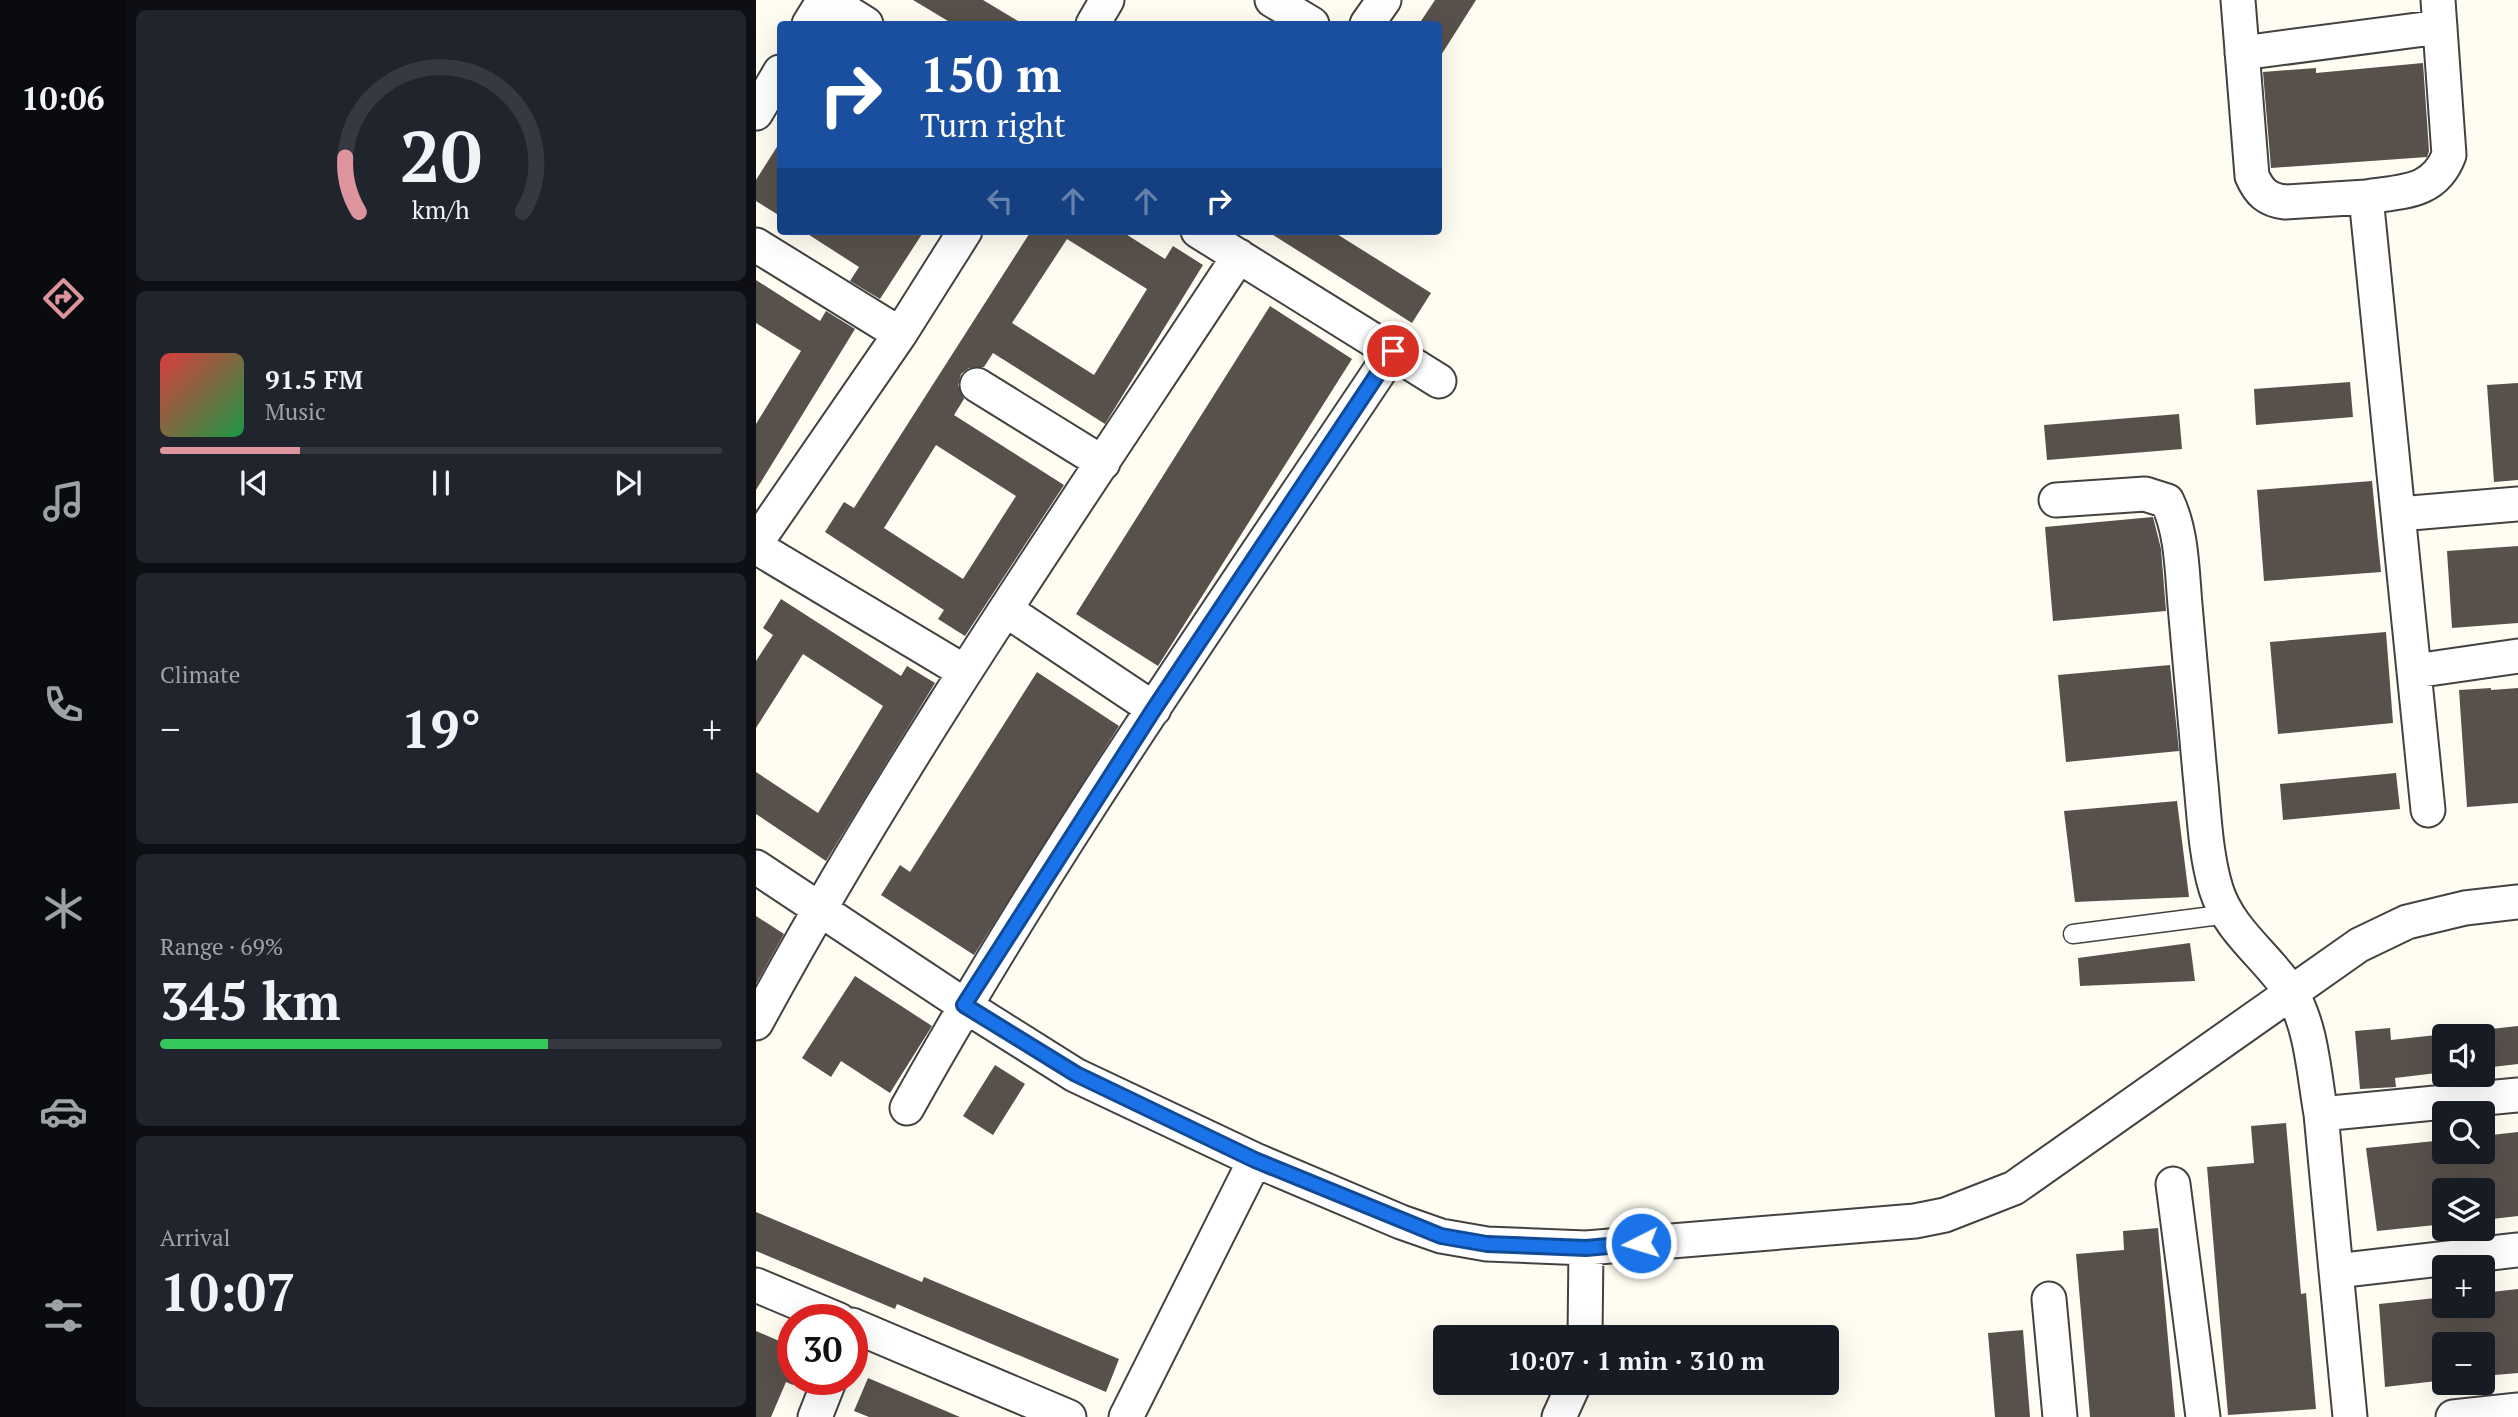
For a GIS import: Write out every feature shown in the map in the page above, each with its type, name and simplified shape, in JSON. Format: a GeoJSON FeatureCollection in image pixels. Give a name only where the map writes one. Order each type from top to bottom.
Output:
{"type":"FeatureCollection","features":[{"type":"Feature","properties":{"kind":"street"},"geometry":{"type":"LineString","coordinates":[[811,21],[826,0],[861,21]]}},
{"type":"Feature","properties":{"kind":"street"},"geometry":{"type":"LineString","coordinates":[[1095,21],[1107,0]]}},
{"type":"Feature","properties":{"kind":"street"},"geometry":{"type":"LineString","coordinates":[[1272,0],[1307,21]]}},
{"type":"Feature","properties":{"kind":"street"},"geometry":{"type":"LineString","coordinates":[[1369,21],[1384,0]]}},
{"type":"Feature","properties":{"kind":"street"},"geometry":{"type":"LineString","coordinates":[[2238,0],[2242,53],[2252,176],[2259,190],[2275,201],[2285,202],[2366,197],[2421,188],[2444,171],[2449,155],[2439,14],[2242,53]]}},
{"type":"Feature","properties":{"kind":"street"},"geometry":{"type":"LineString","coordinates":[[756,113],[777,77]]}},
{"type":"Feature","properties":{"kind":"street"},"geometry":{"type":"LineString","coordinates":[[2366,197],[2428,810]]}},
{"type":"Feature","properties":{"kind":"street"},"geometry":{"type":"LineString","coordinates":[[962,235],[900,334],[756,545],[965,672]]}},
{"type":"Feature","properties":{"kind":"street"},"geometry":{"type":"LineString","coordinates":[[1205,235],[1439,382]]}},
{"type":"Feature","properties":{"kind":"street"},"geometry":{"type":"LineString","coordinates":[[756,245],[900,334]]}},
{"type":"Feature","properties":{"kind":"street"},"geometry":{"type":"LineString","coordinates":[[756,1023],[818,908],[965,672],[1239,256]]}},
{"type":"Feature","properties":{"kind":"street"},"geometry":{"type":"LineString","coordinates":[[907,1108],[964,1005],[1154,709],[1393,351]]}},
{"type":"Feature","properties":{"kind":"street"},"geometry":{"type":"LineString","coordinates":[[977,385],[1103,463]]}},
{"type":"Feature","properties":{"kind":"street"},"geometry":{"type":"LineString","coordinates":[[2056,500],[2146,494],[2167,501],[2173,513],[2183,579],[2207,837],[2216,889],[2228,914],[2291,992],[2303,1022],[2321,1114],[2350,1417]]}},
{"type":"Feature","properties":{"kind":"street"},"geometry":{"type":"LineString","coordinates":[[2399,514],[2518,504]]}},
{"type":"Feature","properties":{"kind":"street"},"geometry":{"type":"LineString","coordinates":[[1006,610],[1154,709]]}},
{"type":"Feature","properties":{"kind":"street"},"geometry":{"type":"LineString","coordinates":[[2415,670],[2518,656]]}},
{"type":"Feature","properties":{"kind":"street"},"geometry":{"type":"LineString","coordinates":[[756,867],[964,1005],[1076,1074],[1255,1160],[1441,1236],[1487,1244],[1586,1248],[1915,1222],[1980,1203],[2014,1188],[2067,1154],[2359,945],[2407,922],[2465,908],[2518,902]]}},
{"type":"Feature","properties":{"kind":"street"},"geometry":{"type":"LineString","coordinates":[[2321,1114],[2518,1095]]}},
{"type":"Feature","properties":{"kind":"street"},"geometry":{"type":"LineString","coordinates":[[1126,1417],[1255,1160]]}},
{"type":"Feature","properties":{"kind":"street"},"geometry":{"type":"LineString","coordinates":[[2173,1184],[2203,1417]]}},
{"type":"Feature","properties":{"kind":"street"},"geometry":{"type":"LineString","coordinates":[[1586,1248],[1586,1325]]}},
{"type":"Feature","properties":{"kind":"street"},"geometry":{"type":"LineString","coordinates":[[2336,1271],[2518,1250]]}},
{"type":"Feature","properties":{"kind":"street"},"geometry":{"type":"LineString","coordinates":[[756,1285],[801,1304]]}},
{"type":"Feature","properties":{"kind":"street"},"geometry":{"type":"LineString","coordinates":[[2049,1299],[2060,1417]]}},
{"type":"Feature","properties":{"kind":"street"},"geometry":{"type":"LineString","coordinates":[[868,1332],[1069,1417]]}},
{"type":"Feature","properties":{"kind":"street"},"geometry":{"type":"LineString","coordinates":[[815,1417],[824,1395]]}},
{"type":"Feature","properties":{"kind":"street"},"geometry":{"type":"LineString","coordinates":[[1559,1417],[1568,1395]]}},
{"type":"Feature","properties":{"kind":"street"},"geometry":{"type":"LineString","coordinates":[[2453,1417],[2518,1410]]}},
{"type":"Feature","properties":{"kind":"lane"},"geometry":{"type":"LineString","coordinates":[[2073,934],[2228,914]]}},
{"type":"Feature","properties":{"kind":"building"},"geometry":{"type":"Polygon","coordinates":[[[913,0],[983,0],[1018,21],[948,21],[913,0]]]}},
{"type":"Feature","properties":{"kind":"building"},"geometry":{"type":"Polygon","coordinates":[[[1435,0],[1476,0],[1442,54],[1442,21],[1421,21],[1435,0]]]}},
{"type":"Feature","properties":{"kind":"building"},"geometry":{"type":"Polygon","coordinates":[[[2423,63],[2429,151],[2427,157],[2271,168],[2263,72],[2316,68],[2316,73],[2423,63]]]}},
{"type":"Feature","properties":{"kind":"building"},"geometry":{"type":"Polygon","coordinates":[[[777,147],[777,214],[756,201],[756,180],[777,147]]]}},
{"type":"Feature","properties":{"kind":"building"},"geometry":{"type":"Polygon","coordinates":[[[809,235],[921,235],[880,299],[850,281],[859,267],[809,235]]]}},
{"type":"Feature","properties":{"kind":"building"},"geometry":{"type":"Polygon","coordinates":[[[1028,235],[1127,235],[1165,259],[1173,246],[1203,265],[1105,424],[993,353],[984,367],[969,368],[961,374],[958,385],[964,399],[954,415],[1064,485],[965,636],[938,619],[944,610],[825,532],[844,502],[854,508],[1028,235]],[[1067,239],[1012,323],[1094,375],[1147,289],[1067,239]],[[936,445],[884,528],[963,579],[1016,496],[936,445]]]}},
{"type":"Feature","properties":{"kind":"building"},"geometry":{"type":"Polygon","coordinates":[[[1273,235],[1338,235],[1431,293],[1412,323],[1273,235]]]}},
{"type":"Feature","properties":{"kind":"building"},"geometry":{"type":"Polygon","coordinates":[[[756,280],[820,321],[826,311],[855,329],[756,490],[756,424],[801,351],[756,323],[756,280]]]}},
{"type":"Feature","properties":{"kind":"building"},"geometry":{"type":"Polygon","coordinates":[[[1270,306],[1352,359],[1158,666],[1076,614],[1270,306]]]}},
{"type":"Feature","properties":{"kind":"building"},"geometry":{"type":"Polygon","coordinates":[[[2350,382],[2353,417],[2256,425],[2254,389],[2350,382]]]}},
{"type":"Feature","properties":{"kind":"building"},"geometry":{"type":"Polygon","coordinates":[[[2518,383],[2518,480],[2494,482],[2487,385],[2518,383]]]}},
{"type":"Feature","properties":{"kind":"building"},"geometry":{"type":"Polygon","coordinates":[[[2179,414],[2182,449],[2047,460],[2044,425],[2179,414]]]}},
{"type":"Feature","properties":{"kind":"building"},"geometry":{"type":"Polygon","coordinates":[[[2372,481],[2381,572],[2264,581],[2257,490],[2372,481]]]}},
{"type":"Feature","properties":{"kind":"building"},"geometry":{"type":"Polygon","coordinates":[[[2153,517],[2161,549],[2166,611],[2053,621],[2045,527],[2153,517]]]}},
{"type":"Feature","properties":{"kind":"building"},"geometry":{"type":"Polygon","coordinates":[[[2518,546],[2518,623],[2452,628],[2447,551],[2518,546]]]}},
{"type":"Feature","properties":{"kind":"building"},"geometry":{"type":"Polygon","coordinates":[[[781,599],[901,676],[907,666],[935,683],[826,861],[756,814],[756,772],[818,813],[883,706],[803,654],[756,728],[756,661],[773,635],[763,628],[781,599]]]}},
{"type":"Feature","properties":{"kind":"building"},"geometry":{"type":"Polygon","coordinates":[[[2386,632],[2393,723],[2278,734],[2270,642],[2386,632]]]}},
{"type":"Feature","properties":{"kind":"building"},"geometry":{"type":"Polygon","coordinates":[[[2170,665],[2179,751],[2066,762],[2058,675],[2170,665]]]}},
{"type":"Feature","properties":{"kind":"building"},"geometry":{"type":"Polygon","coordinates":[[[1037,672],[1119,726],[974,955],[881,895],[900,865],[910,872],[1037,672]]]}},
{"type":"Feature","properties":{"kind":"building"},"geometry":{"type":"Polygon","coordinates":[[[2518,688],[2518,803],[2467,807],[2459,690],[2518,688]]]}},
{"type":"Feature","properties":{"kind":"building"},"geometry":{"type":"Polygon","coordinates":[[[2396,773],[2400,809],[2283,820],[2280,784],[2396,773]]]}},
{"type":"Feature","properties":{"kind":"building"},"geometry":{"type":"Polygon","coordinates":[[[2177,801],[2189,897],[2075,902],[2064,811],[2177,801]]]}},
{"type":"Feature","properties":{"kind":"building"},"geometry":{"type":"Polygon","coordinates":[[[756,916],[784,934],[756,984],[756,916]]]}},
{"type":"Feature","properties":{"kind":"building"},"geometry":{"type":"Polygon","coordinates":[[[2190,943],[2195,981],[2080,986],[2078,958],[2190,943]]]}},
{"type":"Feature","properties":{"kind":"building"},"geometry":{"type":"Polygon","coordinates":[[[855,976],[932,1026],[890,1093],[841,1061],[831,1077],[802,1058],[855,976]]]}},
{"type":"Feature","properties":{"kind":"building"},"geometry":{"type":"Polygon","coordinates":[[[2518,1026],[2518,1064],[2495,1067],[2495,1029],[2518,1026]]]}},
{"type":"Feature","properties":{"kind":"building"},"geometry":{"type":"Polygon","coordinates":[[[2390,1028],[2391,1040],[2432,1035],[2432,1074],[2395,1078],[2396,1087],[2360,1089],[2355,1031],[2390,1028]]]}},
{"type":"Feature","properties":{"kind":"building"},"geometry":{"type":"Polygon","coordinates":[[[995,1065],[1025,1084],[993,1135],[963,1116],[995,1065]]]}},
{"type":"Feature","properties":{"kind":"building"},"geometry":{"type":"Polygon","coordinates":[[[2286,1123],[2301,1294],[2306,1293],[2316,1409],[2228,1415],[2207,1167],[2254,1163],[2251,1126],[2286,1123]]]}},
{"type":"Feature","properties":{"kind":"building"},"geometry":{"type":"Polygon","coordinates":[[[2518,1132],[2518,1216],[2495,1219],[2495,1178],[2432,1178],[2432,1225],[2377,1231],[2366,1148],[2432,1141],[2432,1164],[2495,1164],[2495,1135],[2518,1132]]]}},
{"type":"Feature","properties":{"kind":"building"},"geometry":{"type":"Polygon","coordinates":[[[756,1212],[922,1282],[924,1277],[1119,1359],[1106,1392],[897,1304],[895,1309],[756,1251],[756,1212]]]}},
{"type":"Feature","properties":{"kind":"building"},"geometry":{"type":"Polygon","coordinates":[[[2158,1228],[2175,1417],[2090,1417],[2076,1254],[2124,1250],[2123,1231],[2158,1228]]]}},
{"type":"Feature","properties":{"kind":"building"},"geometry":{"type":"Polygon","coordinates":[[[2518,1289],[2518,1373],[2495,1375],[2495,1332],[2432,1332],[2432,1382],[2385,1387],[2379,1304],[2432,1298],[2432,1318],[2495,1318],[2495,1292],[2518,1289]]]}},
{"type":"Feature","properties":{"kind":"building"},"geometry":{"type":"Polygon","coordinates":[[[2023,1330],[2030,1417],[1995,1417],[1988,1333],[2023,1330]]]}},
{"type":"Feature","properties":{"kind":"building"},"geometry":{"type":"Polygon","coordinates":[[[756,1331],[777,1340],[777,1395],[780,1395],[771,1417],[756,1417],[756,1331]]]}},
{"type":"Feature","properties":{"kind":"building"},"geometry":{"type":"Polygon","coordinates":[[[868,1378],[960,1417],[869,1417],[854,1411],[861,1395],[868,1395],[868,1378]]]}},
{"type":"Feature","properties":{"kind":"route"},"geometry":{"type":"LineString","coordinates":[[1393,351],[1154,709],[964,1005],[1076,1074],[1255,1160],[1401,1222],[1441,1236],[1487,1244],[1586,1248],[1641,1243]]}}]}
